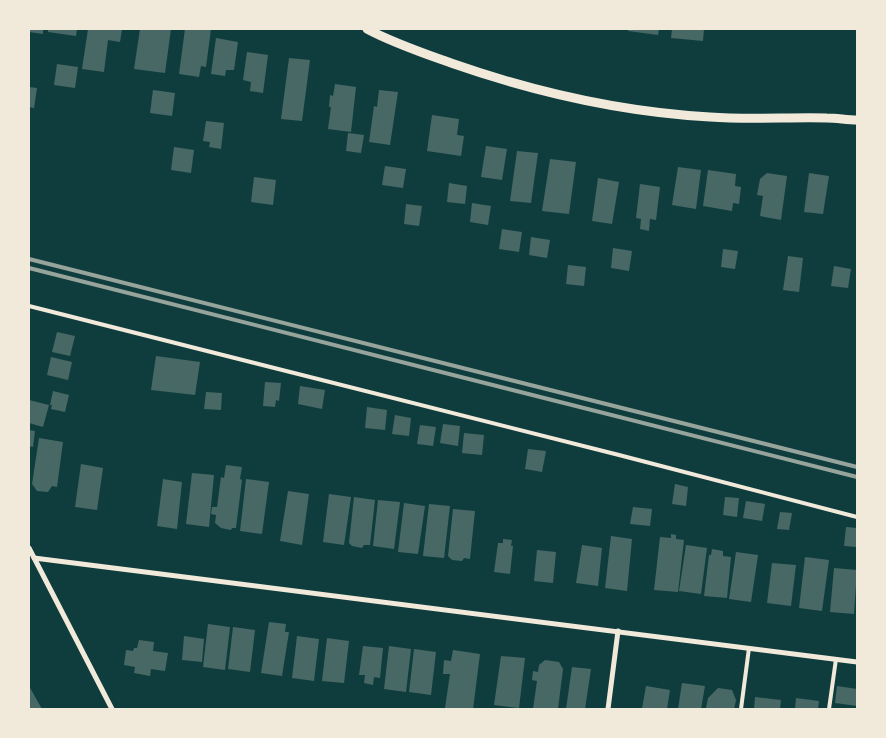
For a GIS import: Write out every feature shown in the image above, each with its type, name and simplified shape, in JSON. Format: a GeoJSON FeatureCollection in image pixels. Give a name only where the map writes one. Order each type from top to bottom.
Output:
{"type":"FeatureCollection","features":[{"type":"Feature","properties":{"kind":"street"},"geometry":{"type":"LineString","coordinates":[[367,29],[422,53],[480,73],[537,90],[586,101],[660,113],[711,118],[828,118],[857,120]]}},
{"type":"Feature","properties":{"kind":"street"},"geometry":{"type":"LineString","coordinates":[[29,548],[112,709]]}},
{"type":"Feature","properties":{"kind":"street"},"geometry":{"type":"LineString","coordinates":[[34,558],[857,662]]}},
{"type":"Feature","properties":{"kind":"street"},"geometry":{"type":"LineString","coordinates":[[608,709],[618,631]]}},
{"type":"Feature","properties":{"kind":"lane"},"geometry":{"type":"LineString","coordinates":[[29,306],[609,452],[857,517]]}},
{"type":"Feature","properties":{"kind":"lane"},"geometry":{"type":"LineString","coordinates":[[741,709],[749,648]]}},
{"type":"Feature","properties":{"kind":"lane"},"geometry":{"type":"LineString","coordinates":[[829,709],[836,659]]}},
{"type":"Feature","properties":{"kind":"building"},"geometry":{"type":"Polygon","coordinates":[[[29,29],[43,29],[43,34],[29,32],[29,29]]]}},
{"type":"Feature","properties":{"kind":"building"},"geometry":{"type":"Polygon","coordinates":[[[48,29],[77,29],[76,36],[48,32],[48,29]]]}},
{"type":"Feature","properties":{"kind":"building"},"geometry":{"type":"Polygon","coordinates":[[[88,29],[122,29],[120,42],[108,40],[104,72],[82,69],[88,29]]]}},
{"type":"Feature","properties":{"kind":"building"},"geometry":{"type":"Polygon","coordinates":[[[140,29],[171,29],[165,73],[134,69],[140,29]]]}},
{"type":"Feature","properties":{"kind":"building"},"geometry":{"type":"Polygon","coordinates":[[[185,29],[211,29],[206,67],[201,66],[199,77],[179,74],[185,29]]]}},
{"type":"Feature","properties":{"kind":"building"},"geometry":{"type":"Polygon","coordinates":[[[628,29],[659,29],[658,35],[628,31],[628,29]]]}},
{"type":"Feature","properties":{"kind":"building"},"geometry":{"type":"Polygon","coordinates":[[[672,29],[704,29],[703,41],[671,38],[672,29]]]}},
{"type":"Feature","properties":{"kind":"building"},"geometry":{"type":"Polygon","coordinates":[[[216,38],[238,42],[234,70],[226,70],[225,76],[211,74],[216,38]]]}},
{"type":"Feature","properties":{"kind":"building"},"geometry":{"type":"Polygon","coordinates":[[[247,52],[268,55],[263,93],[250,91],[251,82],[243,80],[247,52]]]}},
{"type":"Feature","properties":{"kind":"building"},"geometry":{"type":"Polygon","coordinates":[[[289,58],[310,60],[302,121],[281,119],[289,58]]]}},
{"type":"Feature","properties":{"kind":"building"},"geometry":{"type":"Polygon","coordinates":[[[57,64],[78,67],[75,88],[54,85],[57,64]]]}},
{"type":"Feature","properties":{"kind":"building"},"geometry":{"type":"Polygon","coordinates":[[[335,84],[356,87],[351,132],[328,129],[331,107],[329,107],[330,95],[333,96],[335,84]]]}},
{"type":"Feature","properties":{"kind":"building"},"geometry":{"type":"Polygon","coordinates":[[[29,87],[37,88],[34,108],[29,107],[29,87]]]}},
{"type":"Feature","properties":{"kind":"building"},"geometry":{"type":"Polygon","coordinates":[[[153,90],[175,93],[172,116],[150,113],[153,90]]]}},
{"type":"Feature","properties":{"kind":"building"},"geometry":{"type":"Polygon","coordinates":[[[379,90],[398,92],[390,145],[369,142],[374,106],[377,107],[379,90]]]}},
{"type":"Feature","properties":{"kind":"building"},"geometry":{"type":"Polygon","coordinates":[[[432,115],[459,119],[457,135],[464,136],[461,156],[427,151],[432,115]]]}},
{"type":"Feature","properties":{"kind":"building"},"geometry":{"type":"Polygon","coordinates":[[[206,121],[224,123],[221,149],[209,147],[210,142],[203,141],[206,121]]]}},
{"type":"Feature","properties":{"kind":"building"},"geometry":{"type":"Polygon","coordinates":[[[348,133],[364,135],[361,153],[346,151],[348,133]]]}},
{"type":"Feature","properties":{"kind":"building"},"geometry":{"type":"Polygon","coordinates":[[[486,146],[507,149],[502,180],[481,177],[486,146]]]}},
{"type":"Feature","properties":{"kind":"building"},"geometry":{"type":"Polygon","coordinates":[[[174,147],[194,150],[191,173],[171,170],[174,147]]]}},
{"type":"Feature","properties":{"kind":"building"},"geometry":{"type":"Polygon","coordinates":[[[517,151],[538,153],[531,203],[510,201],[517,151]]]}},
{"type":"Feature","properties":{"kind":"building"},"geometry":{"type":"Polygon","coordinates":[[[550,159],[576,162],[569,214],[542,211],[550,159]]]}},
{"type":"Feature","properties":{"kind":"building"},"geometry":{"type":"Polygon","coordinates":[[[385,166],[406,169],[403,188],[382,185],[385,166]]]}},
{"type":"Feature","properties":{"kind":"building"},"geometry":{"type":"Polygon","coordinates":[[[678,167],[701,170],[696,209],[672,205],[678,167]]]}},
{"type":"Feature","properties":{"kind":"building"},"geometry":{"type":"Polygon","coordinates":[[[708,170],[736,174],[735,186],[741,187],[739,204],[733,203],[732,211],[703,206],[708,170]]]}},
{"type":"Feature","properties":{"kind":"building"},"geometry":{"type":"Polygon","coordinates":[[[767,173],[787,176],[781,220],[760,216],[763,196],[757,195],[760,179],[767,173]]]}},
{"type":"Feature","properties":{"kind":"building"},"geometry":{"type":"Polygon","coordinates":[[[809,173],[829,176],[823,214],[804,212],[809,173]]]}},
{"type":"Feature","properties":{"kind":"building"},"geometry":{"type":"Polygon","coordinates":[[[254,177],[276,180],[273,205],[251,202],[254,177]]]}},
{"type":"Feature","properties":{"kind":"building"},"geometry":{"type":"Polygon","coordinates":[[[598,178],[619,182],[612,224],[592,221],[598,178]]]}},
{"type":"Feature","properties":{"kind":"building"},"geometry":{"type":"Polygon","coordinates":[[[449,183],[467,186],[465,204],[447,202],[449,183]]]}},
{"type":"Feature","properties":{"kind":"building"},"geometry":{"type":"Polygon","coordinates":[[[640,184],[660,187],[656,220],[650,219],[649,231],[640,229],[641,219],[636,218],[640,184]]]}},
{"type":"Feature","properties":{"kind":"building"},"geometry":{"type":"Polygon","coordinates":[[[472,203],[491,206],[488,225],[470,222],[472,203]]]}},
{"type":"Feature","properties":{"kind":"building"},"geometry":{"type":"Polygon","coordinates":[[[406,204],[422,206],[419,226],[404,224],[406,204]]]}},
{"type":"Feature","properties":{"kind":"building"},"geometry":{"type":"Polygon","coordinates":[[[502,229],[522,232],[519,252],[499,249],[502,229]]]}},
{"type":"Feature","properties":{"kind":"building"},"geometry":{"type":"Polygon","coordinates":[[[531,237],[550,240],[547,258],[529,255],[531,237]]]}},
{"type":"Feature","properties":{"kind":"building"},"geometry":{"type":"Polygon","coordinates":[[[613,248],[632,251],[629,271],[611,268],[613,248]]]}},
{"type":"Feature","properties":{"kind":"building"},"geometry":{"type":"Polygon","coordinates":[[[723,249],[738,251],[735,269],[721,267],[723,249]]]}},
{"type":"Feature","properties":{"kind":"building"},"geometry":{"type":"Polygon","coordinates":[[[788,256],[803,258],[799,292],[783,290],[788,256]]]}},
{"type":"Feature","properties":{"kind":"building"},"geometry":{"type":"Polygon","coordinates":[[[568,265],[586,267],[584,286],[566,284],[568,265]]]}},
{"type":"Feature","properties":{"kind":"building"},"geometry":{"type":"Polygon","coordinates":[[[834,266],[851,269],[848,288],[831,286],[834,266]]]}},
{"type":"Feature","properties":{"kind":"building"},"geometry":{"type":"Polygon","coordinates":[[[57,332],[75,336],[70,356],[52,352],[57,332]]]}},
{"type":"Feature","properties":{"kind":"building"},"geometry":{"type":"Polygon","coordinates":[[[156,356],[200,362],[195,395],[151,390],[156,356]]]}},
{"type":"Feature","properties":{"kind":"building"},"geometry":{"type":"Polygon","coordinates":[[[51,357],[72,362],[68,380],[47,375],[51,357]]]}},
{"type":"Feature","properties":{"kind":"building"},"geometry":{"type":"Polygon","coordinates":[[[265,382],[281,383],[279,401],[276,400],[275,407],[263,406],[265,382]]]}},
{"type":"Feature","properties":{"kind":"building"},"geometry":{"type":"Polygon","coordinates":[[[300,386],[325,390],[322,409],[298,404],[300,386]]]}},
{"type":"Feature","properties":{"kind":"building"},"geometry":{"type":"Polygon","coordinates":[[[53,391],[69,395],[65,412],[51,409],[53,391]]]}},
{"type":"Feature","properties":{"kind":"building"},"geometry":{"type":"Polygon","coordinates":[[[206,392],[222,393],[221,410],[204,409],[206,392]]]}},
{"type":"Feature","properties":{"kind":"building"},"geometry":{"type":"Polygon","coordinates":[[[29,400],[49,405],[43,427],[29,423],[29,400]]]}},
{"type":"Feature","properties":{"kind":"building"},"geometry":{"type":"Polygon","coordinates":[[[367,407],[387,410],[385,430],[365,428],[367,407]]]}},
{"type":"Feature","properties":{"kind":"building"},"geometry":{"type":"Polygon","coordinates":[[[395,415],[411,418],[409,436],[392,434],[395,415]]]}},
{"type":"Feature","properties":{"kind":"building"},"geometry":{"type":"Polygon","coordinates":[[[443,424],[460,426],[458,446],[440,443],[443,424]]]}},
{"type":"Feature","properties":{"kind":"building"},"geometry":{"type":"Polygon","coordinates":[[[420,425],[436,427],[433,446],[417,444],[420,425]]]}},
{"type":"Feature","properties":{"kind":"building"},"geometry":{"type":"Polygon","coordinates":[[[29,430],[35,431],[33,447],[29,446],[29,430]]]}},
{"type":"Feature","properties":{"kind":"building"},"geometry":{"type":"Polygon","coordinates":[[[464,433],[484,435],[482,455],[462,453],[464,433]]]}},
{"type":"Feature","properties":{"kind":"building"},"geometry":{"type":"Polygon","coordinates":[[[39,438],[63,442],[57,487],[52,486],[48,492],[37,491],[32,484],[39,438]]]}},
{"type":"Feature","properties":{"kind":"building"},"geometry":{"type":"Polygon","coordinates":[[[528,449],[546,451],[542,472],[525,469],[528,449]]]}},
{"type":"Feature","properties":{"kind":"building"},"geometry":{"type":"Polygon","coordinates":[[[81,464],[103,468],[97,510],[75,507],[81,464]]]}},
{"type":"Feature","properties":{"kind":"building"},"geometry":{"type":"Polygon","coordinates":[[[226,465],[242,467],[236,528],[231,530],[221,528],[215,523],[216,515],[211,514],[212,507],[217,507],[221,477],[224,478],[226,465]]]}},
{"type":"Feature","properties":{"kind":"building"},"geometry":{"type":"Polygon","coordinates":[[[192,473],[214,475],[209,527],[186,524],[192,473]]]}},
{"type":"Feature","properties":{"kind":"building"},"geometry":{"type":"Polygon","coordinates":[[[163,479],[182,482],[177,529],[157,526],[163,479]]]}},
{"type":"Feature","properties":{"kind":"building"},"geometry":{"type":"Polygon","coordinates":[[[246,479],[269,482],[262,534],[240,531],[246,479]]]}},
{"type":"Feature","properties":{"kind":"building"},"geometry":{"type":"Polygon","coordinates":[[[675,484],[688,487],[686,506],[672,504],[675,484]]]}},
{"type":"Feature","properties":{"kind":"building"},"geometry":{"type":"Polygon","coordinates":[[[288,491],[309,494],[302,545],[280,541],[288,491]]]}},
{"type":"Feature","properties":{"kind":"building"},"geometry":{"type":"Polygon","coordinates":[[[329,494],[351,497],[344,545],[323,542],[329,494]]]}},
{"type":"Feature","properties":{"kind":"building"},"geometry":{"type":"Polygon","coordinates":[[[354,497],[375,500],[370,545],[364,545],[362,548],[352,546],[349,543],[354,497]]]}},
{"type":"Feature","properties":{"kind":"building"},"geometry":{"type":"Polygon","coordinates":[[[725,497],[739,498],[737,517],[723,515],[725,497]]]}},
{"type":"Feature","properties":{"kind":"building"},"geometry":{"type":"Polygon","coordinates":[[[378,500],[400,502],[394,549],[373,546],[378,500]]]}},
{"type":"Feature","properties":{"kind":"building"},"geometry":{"type":"Polygon","coordinates":[[[746,501],[765,504],[762,521],[743,518],[746,501]]]}},
{"type":"Feature","properties":{"kind":"building"},"geometry":{"type":"Polygon","coordinates":[[[404,503],[425,506],[418,554],[398,552],[404,503]]]}},
{"type":"Feature","properties":{"kind":"building"},"geometry":{"type":"Polygon","coordinates":[[[429,504],[450,506],[444,558],[423,556],[429,504]]]}},
{"type":"Feature","properties":{"kind":"building"},"geometry":{"type":"Polygon","coordinates":[[[633,507],[652,509],[650,526],[630,524],[633,507]]]}},
{"type":"Feature","properties":{"kind":"building"},"geometry":{"type":"Polygon","coordinates":[[[453,509],[475,511],[470,559],[464,558],[462,561],[452,560],[448,556],[453,509]]]}},
{"type":"Feature","properties":{"kind":"building"},"geometry":{"type":"Polygon","coordinates":[[[780,512],[792,513],[789,530],[777,529],[780,512]]]}},
{"type":"Feature","properties":{"kind":"building"},"geometry":{"type":"Polygon","coordinates":[[[846,527],[857,528],[857,547],[844,546],[846,527]]]}},
{"type":"Feature","properties":{"kind":"building"},"geometry":{"type":"Polygon","coordinates":[[[671,534],[676,535],[676,539],[684,540],[678,592],[654,590],[660,537],[671,538],[671,534]]]}},
{"type":"Feature","properties":{"kind":"building"},"geometry":{"type":"Polygon","coordinates":[[[611,536],[632,539],[627,591],[605,588],[611,536]]]}},
{"type":"Feature","properties":{"kind":"building"},"geometry":{"type":"Polygon","coordinates":[[[503,539],[512,540],[510,574],[494,572],[498,543],[503,543],[503,539]]]}},
{"type":"Feature","properties":{"kind":"building"},"geometry":{"type":"Polygon","coordinates":[[[582,545],[602,548],[598,586],[576,583],[582,545]]]}},
{"type":"Feature","properties":{"kind":"building"},"geometry":{"type":"Polygon","coordinates":[[[686,545],[707,548],[701,594],[679,591],[686,545]]]}},
{"type":"Feature","properties":{"kind":"building"},"geometry":{"type":"Polygon","coordinates":[[[712,549],[723,551],[723,556],[731,557],[727,598],[704,596],[709,555],[711,555],[712,549]]]}},
{"type":"Feature","properties":{"kind":"building"},"geometry":{"type":"Polygon","coordinates":[[[537,550],[556,552],[553,583],[534,581],[537,550]]]}},
{"type":"Feature","properties":{"kind":"building"},"geometry":{"type":"Polygon","coordinates":[[[736,552],[758,555],[751,602],[729,599],[736,552]]]}},
{"type":"Feature","properties":{"kind":"building"},"geometry":{"type":"Polygon","coordinates":[[[805,557],[829,560],[822,611],[799,608],[805,557]]]}},
{"type":"Feature","properties":{"kind":"building"},"geometry":{"type":"Polygon","coordinates":[[[772,563],[796,565],[791,606],[767,603],[772,563]]]}},
{"type":"Feature","properties":{"kind":"building"},"geometry":{"type":"Polygon","coordinates":[[[834,568],[857,570],[854,614],[830,612],[834,568]]]}},
{"type":"Feature","properties":{"kind":"building"},"geometry":{"type":"Polygon","coordinates":[[[269,622],[286,624],[285,632],[289,632],[282,676],[261,673],[269,622]]]}},
{"type":"Feature","properties":{"kind":"building"},"geometry":{"type":"Polygon","coordinates":[[[208,624],[230,627],[225,670],[203,667],[208,624]]]}},
{"type":"Feature","properties":{"kind":"building"},"geometry":{"type":"Polygon","coordinates":[[[233,627],[255,630],[250,672],[228,669],[233,627]]]}},
{"type":"Feature","properties":{"kind":"building"},"geometry":{"type":"Polygon","coordinates":[[[184,636],[204,639],[202,662],[182,660],[184,636]]]}},
{"type":"Feature","properties":{"kind":"building"},"geometry":{"type":"Polygon","coordinates":[[[297,636],[319,639],[314,681],[292,678],[297,636]]]}},
{"type":"Feature","properties":{"kind":"building"},"geometry":{"type":"Polygon","coordinates":[[[327,638],[349,641],[344,683],[322,681],[327,638]]]}},
{"type":"Feature","properties":{"kind":"building"},"geometry":{"type":"Polygon","coordinates":[[[139,640],[154,642],[153,651],[168,653],[165,671],[151,669],[150,676],[134,673],[135,667],[124,665],[126,650],[133,651],[134,648],[137,648],[139,640]]]}},
{"type":"Feature","properties":{"kind":"building"},"geometry":{"type":"Polygon","coordinates":[[[363,646],[383,648],[380,678],[374,677],[373,685],[364,683],[365,675],[359,675],[363,646]]]}},
{"type":"Feature","properties":{"kind":"building"},"geometry":{"type":"Polygon","coordinates":[[[389,646],[411,649],[406,692],[384,689],[389,646]]]}},
{"type":"Feature","properties":{"kind":"building"},"geometry":{"type":"Polygon","coordinates":[[[414,649],[436,652],[431,695],[409,692],[414,649]]]}},
{"type":"Feature","properties":{"kind":"building"},"geometry":{"type":"Polygon","coordinates":[[[453,650],[480,654],[473,709],[445,708],[450,674],[443,674],[444,660],[451,661],[453,650]]]}},
{"type":"Feature","properties":{"kind":"building"},"geometry":{"type":"Polygon","coordinates":[[[501,656],[525,658],[519,708],[494,705],[501,656]]]}},
{"type":"Feature","properties":{"kind":"building"},"geometry":{"type":"Polygon","coordinates":[[[545,660],[559,662],[563,669],[558,709],[533,709],[537,681],[532,680],[533,671],[538,672],[539,665],[545,660]]]}},
{"type":"Feature","properties":{"kind":"building"},"geometry":{"type":"Polygon","coordinates":[[[572,667],[591,669],[585,709],[566,709],[572,667]]]}},
{"type":"Feature","properties":{"kind":"building"},"geometry":{"type":"Polygon","coordinates":[[[682,683],[705,686],[701,709],[678,709],[682,683]]]}},
{"type":"Feature","properties":{"kind":"building"},"geometry":{"type":"Polygon","coordinates":[[[29,686],[42,709],[29,709],[29,686]]]}},
{"type":"Feature","properties":{"kind":"building"},"geometry":{"type":"Polygon","coordinates":[[[646,686],[670,690],[667,709],[642,709],[646,686]]]}},
{"type":"Feature","properties":{"kind":"building"},"geometry":{"type":"Polygon","coordinates":[[[837,686],[857,689],[857,706],[835,703],[837,686]]]}},
{"type":"Feature","properties":{"kind":"building"},"geometry":{"type":"Polygon","coordinates":[[[718,688],[732,690],[736,700],[734,709],[706,708],[708,698],[718,688]]]}},
{"type":"Feature","properties":{"kind":"building"},"geometry":{"type":"Polygon","coordinates":[[[755,697],[781,700],[780,709],[754,709],[755,697]]]}},
{"type":"Feature","properties":{"kind":"building"},"geometry":{"type":"Polygon","coordinates":[[[796,698],[819,701],[818,709],[795,709],[796,698]]]}},
{"type":"Feature","properties":{"kind":"railway"},"geometry":{"type":"LineString","coordinates":[[29,259],[857,467]]}},
{"type":"Feature","properties":{"kind":"railway"},"geometry":{"type":"LineString","coordinates":[[29,268],[857,477]]}}]}
